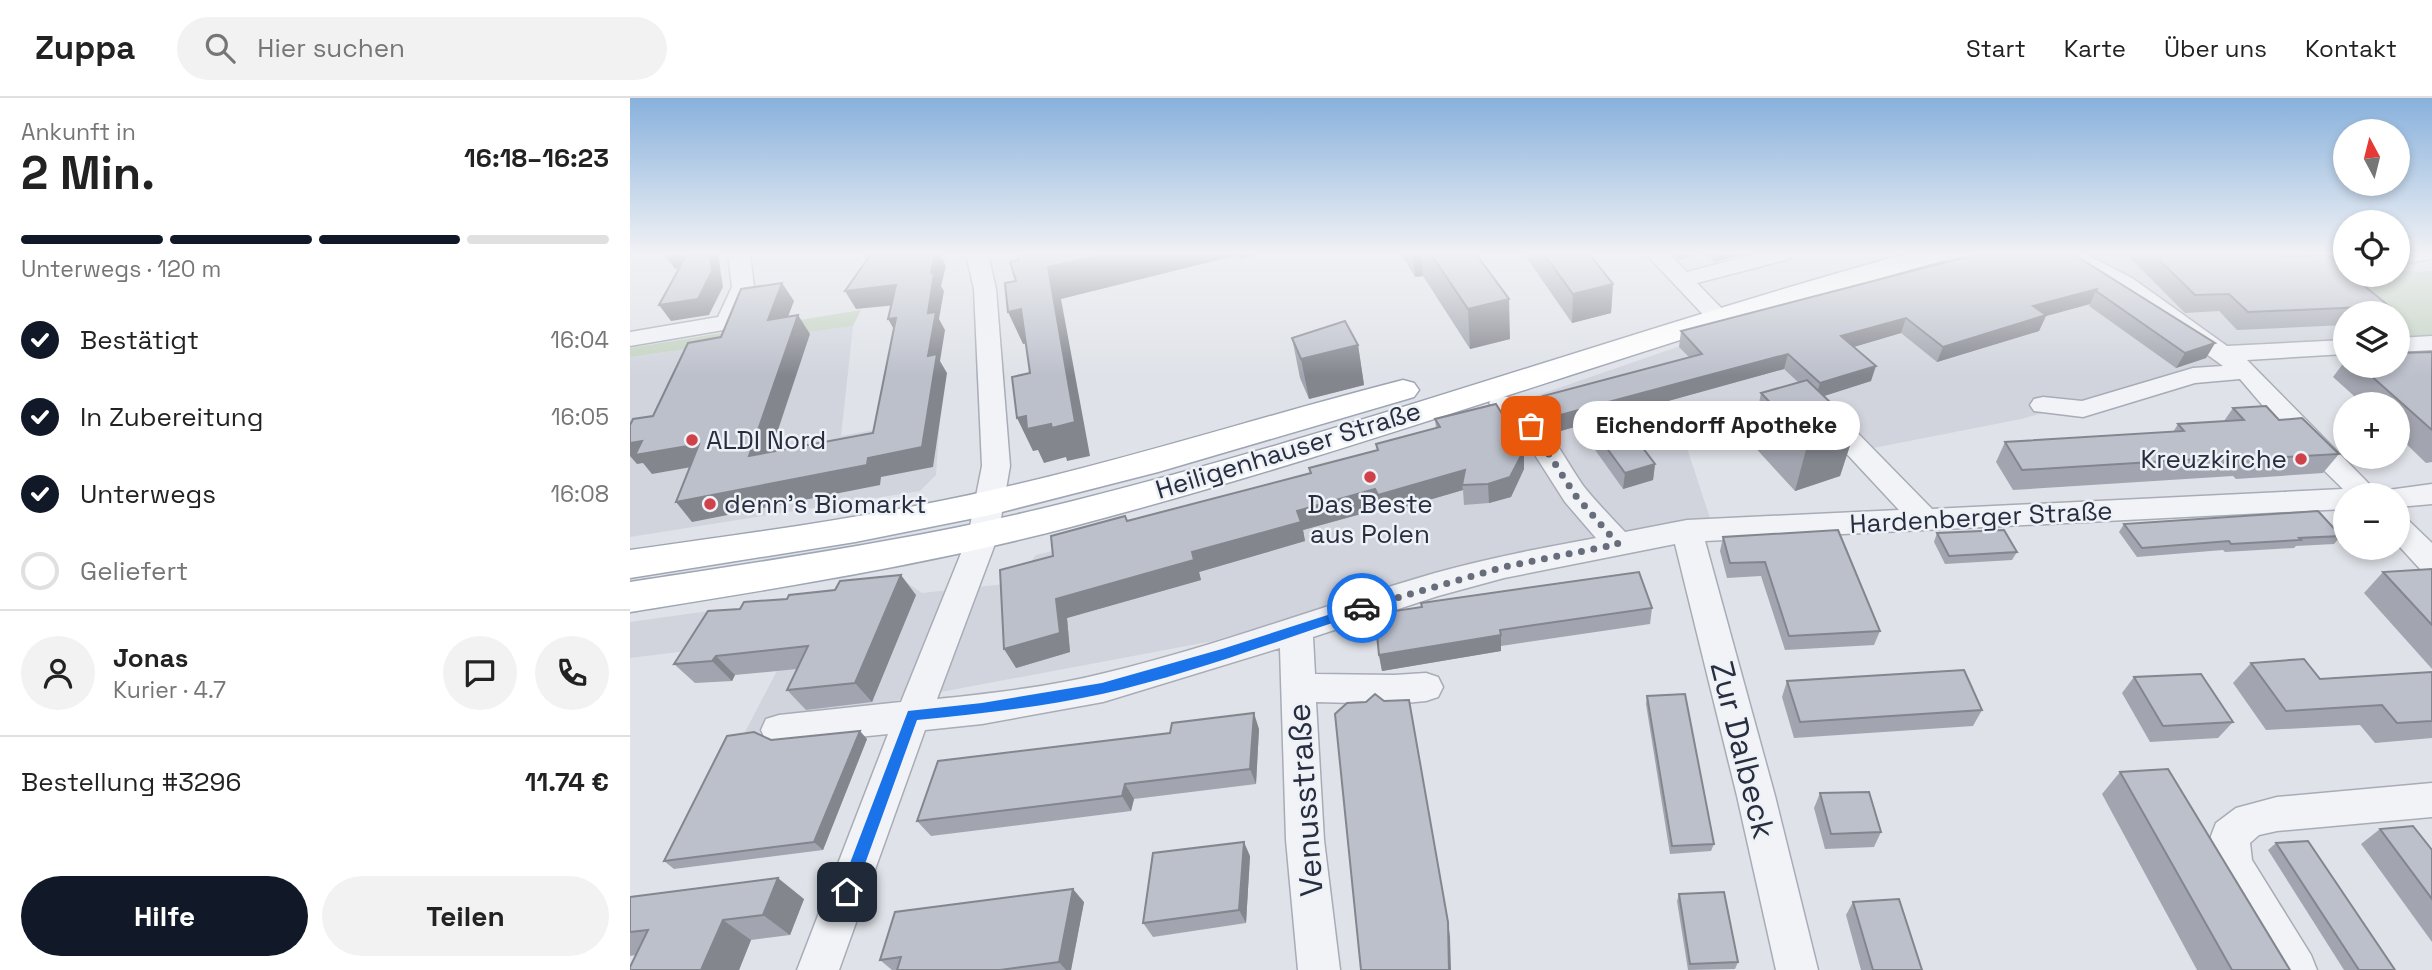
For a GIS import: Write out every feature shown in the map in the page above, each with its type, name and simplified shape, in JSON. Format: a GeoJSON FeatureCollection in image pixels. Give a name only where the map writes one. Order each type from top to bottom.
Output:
{"type":"FeatureCollection","features":[{"type":"Feature","properties":{"kind":"main road","name":"Heiligenhauser Straße"},"geometry":{"type":"LineString","coordinates":[[630,597],[860,561],[986,519],[1221,472],[1720,295]]}},
{"type":"Feature","properties":{"kind":"main road","name":"Heiligenhauser Straße"},"geometry":{"type":"LineString","coordinates":[[1701,300],[1728,295]]}},
{"type":"Feature","properties":{"kind":"main road","name":"Heiligenhauser Straße"},"geometry":{"type":"LineString","coordinates":[[630,564],[910,519],[986,519]]}},
{"type":"Feature","properties":{"kind":"street"},"geometry":{"type":"LineString","coordinates":[[630,339],[727,323],[740,295]]}},
{"type":"Feature","properties":{"kind":"street"},"geometry":{"type":"LineString","coordinates":[[818,970],[986,519],[996,466],[995,295]]}},
{"type":"Feature","properties":{"kind":"street"},"geometry":{"type":"LineString","coordinates":[[1696,295],[1701,300],[1710,295]]}},
{"type":"Feature","properties":{"kind":"street"},"geometry":{"type":"LineString","coordinates":[[2140,295],[2246,371],[2296,428],[2353,483]]}},
{"type":"Feature","properties":{"kind":"street"},"geometry":{"type":"LineString","coordinates":[[2410,344],[2432,343]]}},
{"type":"Feature","properties":{"kind":"street"},"geometry":{"type":"LineString","coordinates":[[2219,354],[2333,348]]}},
{"type":"Feature","properties":{"kind":"street"},"geometry":{"type":"LineString","coordinates":[[2043,405],[2083,409],[2193,376],[2246,371]]}},
{"type":"Feature","properties":{"kind":"street"},"geometry":{"type":"LineString","coordinates":[[1502,403],[1531,426],[1575,495],[1618,544]]}},
{"type":"Feature","properties":{"kind":"street"},"geometry":{"type":"LineString","coordinates":[[1828,418],[1925,520]]}},
{"type":"Feature","properties":{"kind":"street"},"geometry":{"type":"LineString","coordinates":[[2410,495],[2432,494]]}},
{"type":"Feature","properties":{"kind":"street","name":"Hardenberger Straße"},"geometry":{"type":"LineString","coordinates":[[779,730],[982,709],[1102,688],[1435,585],[1504,567],[1687,531],[2333,500]]}},
{"type":"Feature","properties":{"kind":"street","name":"Zur Dalbeck"},"geometry":{"type":"LineString","coordinates":[[1687,531],[1756,796],[1797,970]]}},
{"type":"Feature","properties":{"kind":"street"},"geometry":{"type":"LineString","coordinates":[[2410,539],[2432,562]]}},
{"type":"Feature","properties":{"kind":"street","name":"Venusstraße"},"geometry":{"type":"LineString","coordinates":[[1296,629],[1305,840],[1319,970]]}},
{"type":"Feature","properties":{"kind":"street"},"geometry":{"type":"LineString","coordinates":[[1298,689],[1317,687],[1404,690],[1426,687]]}},
{"type":"Feature","properties":{"kind":"street"},"geometry":{"type":"LineString","coordinates":[[2295,970],[2233,865],[2230,836],[2249,820],[2277,814],[2432,800]]}},
{"type":"Feature","properties":{"kind":"street"},"geometry":{"type":"LineString","coordinates":[[2392,804],[2418,839]]}},
{"type":"Feature","properties":{"kind":"shaded area"},"geometry":{"type":"Polygon","coordinates":[[[1866,295],[2330,295],[2335,301],[2333,301],[2333,352],[2217,357],[2226,365],[2021,419],[1853,452],[1810,412],[1687,448],[1710,518],[1489,559],[1213,641],[898,700],[885,721],[744,734],[806,615],[810,593],[900,578],[922,593],[1014,583],[1036,555],[1162,525],[1706,337],[1866,295]]]}},
{"type":"Feature","properties":{"kind":"shaded area"},"geometry":{"type":"Polygon","coordinates":[[[853,326],[841,436],[940,418],[936,475],[920,491],[630,537],[630,357],[853,326]]]}},
{"type":"Feature","properties":{"kind":"shaded area"},"geometry":{"type":"Polygon","coordinates":[[[709,611],[695,650],[630,658],[630,622],[709,611]]]}},
{"type":"Feature","properties":{"kind":"green space"},"geometry":{"type":"Polygon","coordinates":[[[2345,295],[2432,295],[2432,348],[2410,349],[2410,301],[2353,301],[2345,295]]]}},
{"type":"Feature","properties":{"kind":"green space"},"geometry":{"type":"Polygon","coordinates":[[[861,310],[853,326],[630,357],[630,348],[861,310]]]}},
{"type":"Feature","properties":{"kind":"building"},"geometry":{"type":"Polygon","coordinates":[[[665,295],[700,295],[698,299],[659,305],[665,295]]]}},
{"type":"Feature","properties":{"kind":"building"},"geometry":{"type":"Polygon","coordinates":[[[739,295],[778,295],[768,320],[798,315],[749,456],[873,433],[896,318],[888,319],[894,295],[931,295],[928,313],[936,312],[928,356],[937,354],[922,447],[868,458],[867,465],[676,502],[699,444],[635,455],[642,441],[630,443],[630,425],[633,419],[653,416],[688,343],[721,337],[739,295]]]}},
{"type":"Feature","properties":{"kind":"building"},"geometry":{"type":"Polygon","coordinates":[[[1006,295],[1053,295],[1075,422],[1052,428],[1051,424],[1027,429],[1026,416],[1017,418],[1012,377],[1030,373],[1021,309],[1008,312],[1006,295]]]}},
{"type":"Feature","properties":{"kind":"building"},"geometry":{"type":"Polygon","coordinates":[[[1458,295],[1506,295],[1509,299],[1468,309],[1458,295]]]}},
{"type":"Feature","properties":{"kind":"building"},"geometry":{"type":"Polygon","coordinates":[[[1821,295],[2076,295],[2033,306],[2046,315],[1943,347],[1906,318],[1841,336],[1876,366],[1820,383],[1788,354],[1608,402],[1655,464],[1625,473],[1579,410],[1557,416],[1543,396],[1702,354],[1681,331],[1821,295]]]}},
{"type":"Feature","properties":{"kind":"building"},"geometry":{"type":"Polygon","coordinates":[[[2101,295],[2138,295],[2215,343],[2185,353],[2101,295]]]}},
{"type":"Feature","properties":{"kind":"building"},"geometry":{"type":"Polygon","coordinates":[[[2230,295],[2375,295],[2383,301],[2333,301],[2333,308],[2248,312],[2230,295]]]}},
{"type":"Feature","properties":{"kind":"building"},"geometry":{"type":"Polygon","coordinates":[[[1345,321],[1358,345],[1301,359],[1292,338],[1345,321]]]}},
{"type":"Feature","properties":{"kind":"building"},"geometry":{"type":"Polygon","coordinates":[[[2432,352],[2432,430],[2410,410],[2410,392],[2389,392],[2374,378],[2410,378],[2410,353],[2432,352]]]}},
{"type":"Feature","properties":{"kind":"building"},"geometry":{"type":"Polygon","coordinates":[[[1807,380],[1856,427],[1808,442],[1761,393],[1807,380]]]}},
{"type":"Feature","properties":{"kind":"building"},"geometry":{"type":"Polygon","coordinates":[[[1496,404],[1524,450],[1510,477],[1488,484],[1462,485],[1465,470],[1378,495],[1375,489],[1297,511],[1301,522],[1192,552],[1194,560],[1056,599],[1060,633],[1004,649],[1000,570],[1053,556],[1051,536],[1125,516],[1127,521],[1311,473],[1309,468],[1378,450],[1376,444],[1440,427],[1435,419],[1496,404]]]}},
{"type":"Feature","properties":{"kind":"building"},"geometry":{"type":"Polygon","coordinates":[[[2266,406],[2279,420],[2302,418],[2333,448],[2333,454],[2250,459],[2247,456],[2022,470],[2005,442],[2184,431],[2178,424],[2244,420],[2233,408],[2266,406]]]}},
{"type":"Feature","properties":{"kind":"building"},"geometry":{"type":"Polygon","coordinates":[[[2318,511],[2333,527],[2333,536],[2142,548],[2124,524],[2318,511]]]}},
{"type":"Feature","properties":{"kind":"building"},"geometry":{"type":"Polygon","coordinates":[[[1838,530],[1880,631],[1789,636],[1765,562],[1730,563],[1723,537],[1838,530]]]}},
{"type":"Feature","properties":{"kind":"building"},"geometry":{"type":"Polygon","coordinates":[[[2004,530],[2017,552],[1949,556],[1937,533],[2004,530]]]}},
{"type":"Feature","properties":{"kind":"building"},"geometry":{"type":"Polygon","coordinates":[[[2432,569],[2432,625],[2383,572],[2432,569]]]}},
{"type":"Feature","properties":{"kind":"building"},"geometry":{"type":"Polygon","coordinates":[[[1639,572],[1652,608],[1500,630],[1501,635],[1379,655],[1375,614],[1422,607],[1421,603],[1639,572]]]}},
{"type":"Feature","properties":{"kind":"building"},"geometry":{"type":"Polygon","coordinates":[[[901,575],[855,683],[787,690],[808,646],[716,656],[712,661],[674,664],[708,611],[740,609],[744,602],[787,599],[789,595],[835,590],[840,581],[901,575]]]}},
{"type":"Feature","properties":{"kind":"building"},"geometry":{"type":"Polygon","coordinates":[[[2304,659],[2320,679],[2432,672],[2432,721],[2397,723],[2382,705],[2286,711],[2251,663],[2304,659]]]}},
{"type":"Feature","properties":{"kind":"building"},"geometry":{"type":"Polygon","coordinates":[[[1964,670],[1982,710],[1800,722],[1787,681],[1964,670]]]}},
{"type":"Feature","properties":{"kind":"building"},"geometry":{"type":"Polygon","coordinates":[[[2201,674],[2233,722],[2163,726],[2134,677],[2201,674]]]}},
{"type":"Feature","properties":{"kind":"building"},"geometry":{"type":"Polygon","coordinates":[[[1375,694],[1384,701],[1409,700],[1448,922],[1449,970],[1361,970],[1335,714],[1347,703],[1366,702],[1375,694]]]}},
{"type":"Feature","properties":{"kind":"building"},"geometry":{"type":"Polygon","coordinates":[[[1685,694],[1714,844],[1672,846],[1647,696],[1685,694]]]}},
{"type":"Feature","properties":{"kind":"building"},"geometry":{"type":"Polygon","coordinates":[[[1254,713],[1250,769],[1125,784],[1122,796],[917,821],[938,761],[1170,733],[1172,723],[1254,713]]]}},
{"type":"Feature","properties":{"kind":"building"},"geometry":{"type":"Polygon","coordinates":[[[860,731],[814,842],[664,861],[727,736],[754,732],[771,740],[860,731]]]}},
{"type":"Feature","properties":{"kind":"building"},"geometry":{"type":"Polygon","coordinates":[[[2168,769],[2290,970],[2232,970],[2120,772],[2168,769]]]}},
{"type":"Feature","properties":{"kind":"building"},"geometry":{"type":"Polygon","coordinates":[[[1869,792],[1881,832],[1831,834],[1820,793],[1869,792]]]}},
{"type":"Feature","properties":{"kind":"building"},"geometry":{"type":"Polygon","coordinates":[[[2413,826],[2432,850],[2432,899],[2380,829],[2413,826]]]}},
{"type":"Feature","properties":{"kind":"building"},"geometry":{"type":"Polygon","coordinates":[[[2308,841],[2395,970],[2359,970],[2276,843],[2308,841]]]}},
{"type":"Feature","properties":{"kind":"building"},"geometry":{"type":"Polygon","coordinates":[[[1244,842],[1239,910],[1143,923],[1153,853],[1244,842]]]}},
{"type":"Feature","properties":{"kind":"building"},"geometry":{"type":"Polygon","coordinates":[[[778,878],[763,915],[723,920],[701,970],[630,970],[648,930],[630,932],[630,897],[778,878]]]}},
{"type":"Feature","properties":{"kind":"building"},"geometry":{"type":"Polygon","coordinates":[[[1073,889],[1059,962],[1000,970],[897,970],[901,957],[880,960],[895,912],[1073,889]]]}},
{"type":"Feature","properties":{"kind":"building"},"geometry":{"type":"Polygon","coordinates":[[[1724,892],[1738,962],[1690,964],[1679,894],[1724,892]]]}},
{"type":"Feature","properties":{"kind":"building"},"geometry":{"type":"Polygon","coordinates":[[[1899,899],[1922,970],[1873,970],[1853,902],[1899,899]]]}},
{"type":"Feature","properties":{"kind":"way so far"},"geometry":{"type":"LineString","coordinates":[[1362,608],[1504,567],[1618,544],[1575,495],[1531,426]]}},
{"type":"Feature","properties":{"kind":"place","name":"Eichendorff Apotheke"},"geometry":{"type":"Point","coordinates":[1531,426]}},
{"type":"Feature","properties":{"kind":"place","name":"ALDI Nord"},"geometry":{"type":"Point","coordinates":[692,440]}},
{"type":"Feature","properties":{"kind":"place","name":"Kreuzkirche"},"geometry":{"type":"Point","coordinates":[2301,459]}},
{"type":"Feature","properties":{"kind":"place","name":"Das Beste aus Polen"},"geometry":{"type":"Point","coordinates":[1370,477]}},
{"type":"Feature","properties":{"kind":"place","name":"denn's Biomarkt"},"geometry":{"type":"Point","coordinates":[710,504]}},
{"type":"Feature","properties":{"kind":"route"},"geometry":{"type":"LineString","coordinates":[[847,892],[913,715],[982,709],[1102,688],[1222,654],[1362,608]]}}]}
